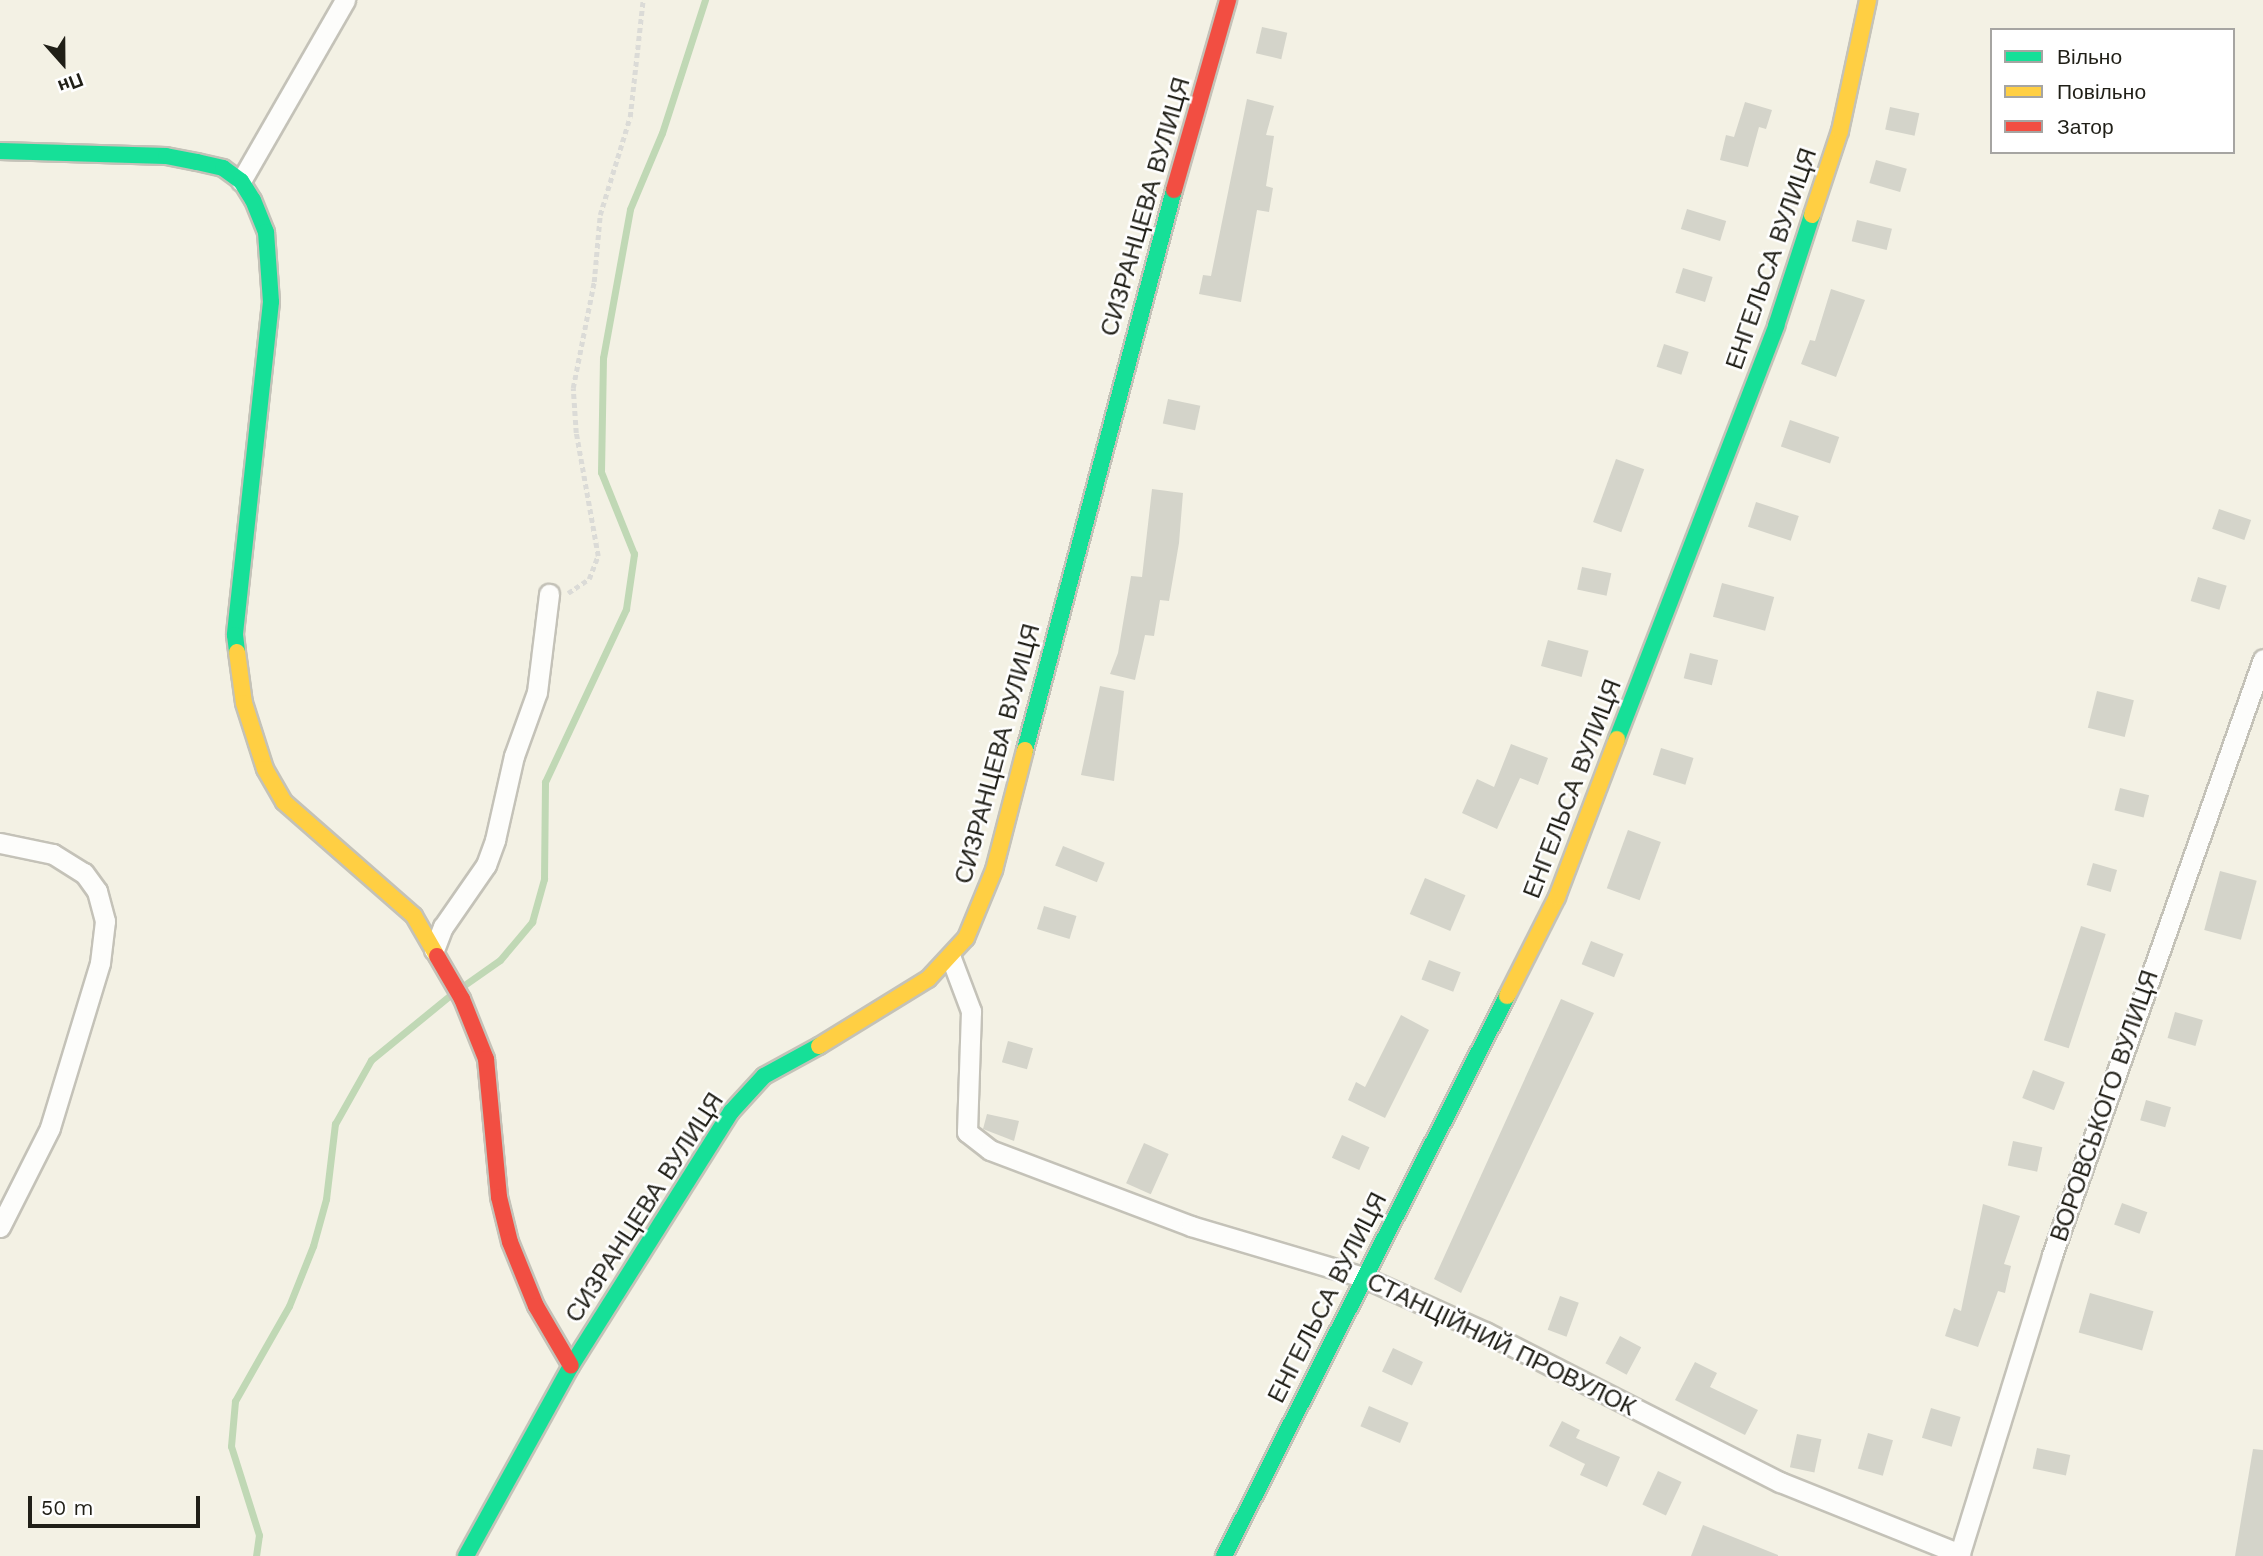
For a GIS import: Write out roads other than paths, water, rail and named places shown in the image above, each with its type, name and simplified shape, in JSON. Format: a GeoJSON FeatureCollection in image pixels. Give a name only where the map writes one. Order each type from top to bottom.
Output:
{"type":"FeatureCollection","features":[{"type":"Feature","properties":{"kind":"street"},"geometry":{"type":"LineString","coordinates":[[241,181],[345,0]]}},
{"type":"Feature","properties":{"kind":"street","name":"СИЗРАНЦЕВА ВУЛИЦЯ"},"geometry":{"type":"LineString","coordinates":[[466,1556],[571,1366],[731,1112],[764,1076],[810,1047],[905,996],[951,958],[966,938],[994,870],[1124,368],[1228,0]]}},
{"type":"Feature","properties":{"kind":"street","name":"ЕНГЕЛЬСА ВУЛИЦЯ"},"geometry":{"type":"LineString","coordinates":[[1224,1556],[1557,897],[1776,326],[1840,131],[1868,0]]}},
{"type":"Feature","properties":{"kind":"street"},"geometry":{"type":"LineString","coordinates":[[0,151],[166,156],[223,168],[241,181],[266,232],[271,302],[235,635],[244,703],[265,769],[284,802],[414,916],[462,999],[486,1059],[499,1197],[510,1242],[536,1306],[571,1366]]}},
{"type":"Feature","properties":{"kind":"street"},"geometry":{"type":"LineString","coordinates":[[434,950],[443,927],[486,866],[495,840],[514,756],[537,692],[550,594]]}},
{"type":"Feature","properties":{"kind":"street","name":"ВОРОВСЬКОГО ВУЛИЦЯ"},"geometry":{"type":"LineString","coordinates":[[1960,1555],[2052,1255],[2263,659]]}},
{"type":"Feature","properties":{"kind":"street"},"geometry":{"type":"LineString","coordinates":[[0,843],[53,854],[83,873],[97,891],[105,921],[100,963],[50,1128],[0,1227]]}},
{"type":"Feature","properties":{"kind":"street","name":"СТАНЦІЙНИЙ ПРОВУЛОК"},"geometry":{"type":"LineString","coordinates":[[951,958],[971,1011],[967,1132],[989,1150],[1191,1226],[1363,1278],[1485,1332],[1780,1482],[1960,1555]]}},
{"type":"Feature","properties":{"kind":"waterway"},"geometry":{"type":"LineString","coordinates":[[463,986],[500,960],[532,922],[544,879],[545,782],[626,609],[634,554],[601,472],[603,358],[630,209],[662,133],[705,0]]}},
{"type":"Feature","properties":{"kind":"waterway"},"geometry":{"type":"LineString","coordinates":[[256,1556],[259,1535],[231,1446],[235,1401],[289,1306],[313,1246],[326,1199],[335,1124],[371,1060],[453,993]]}}]}
